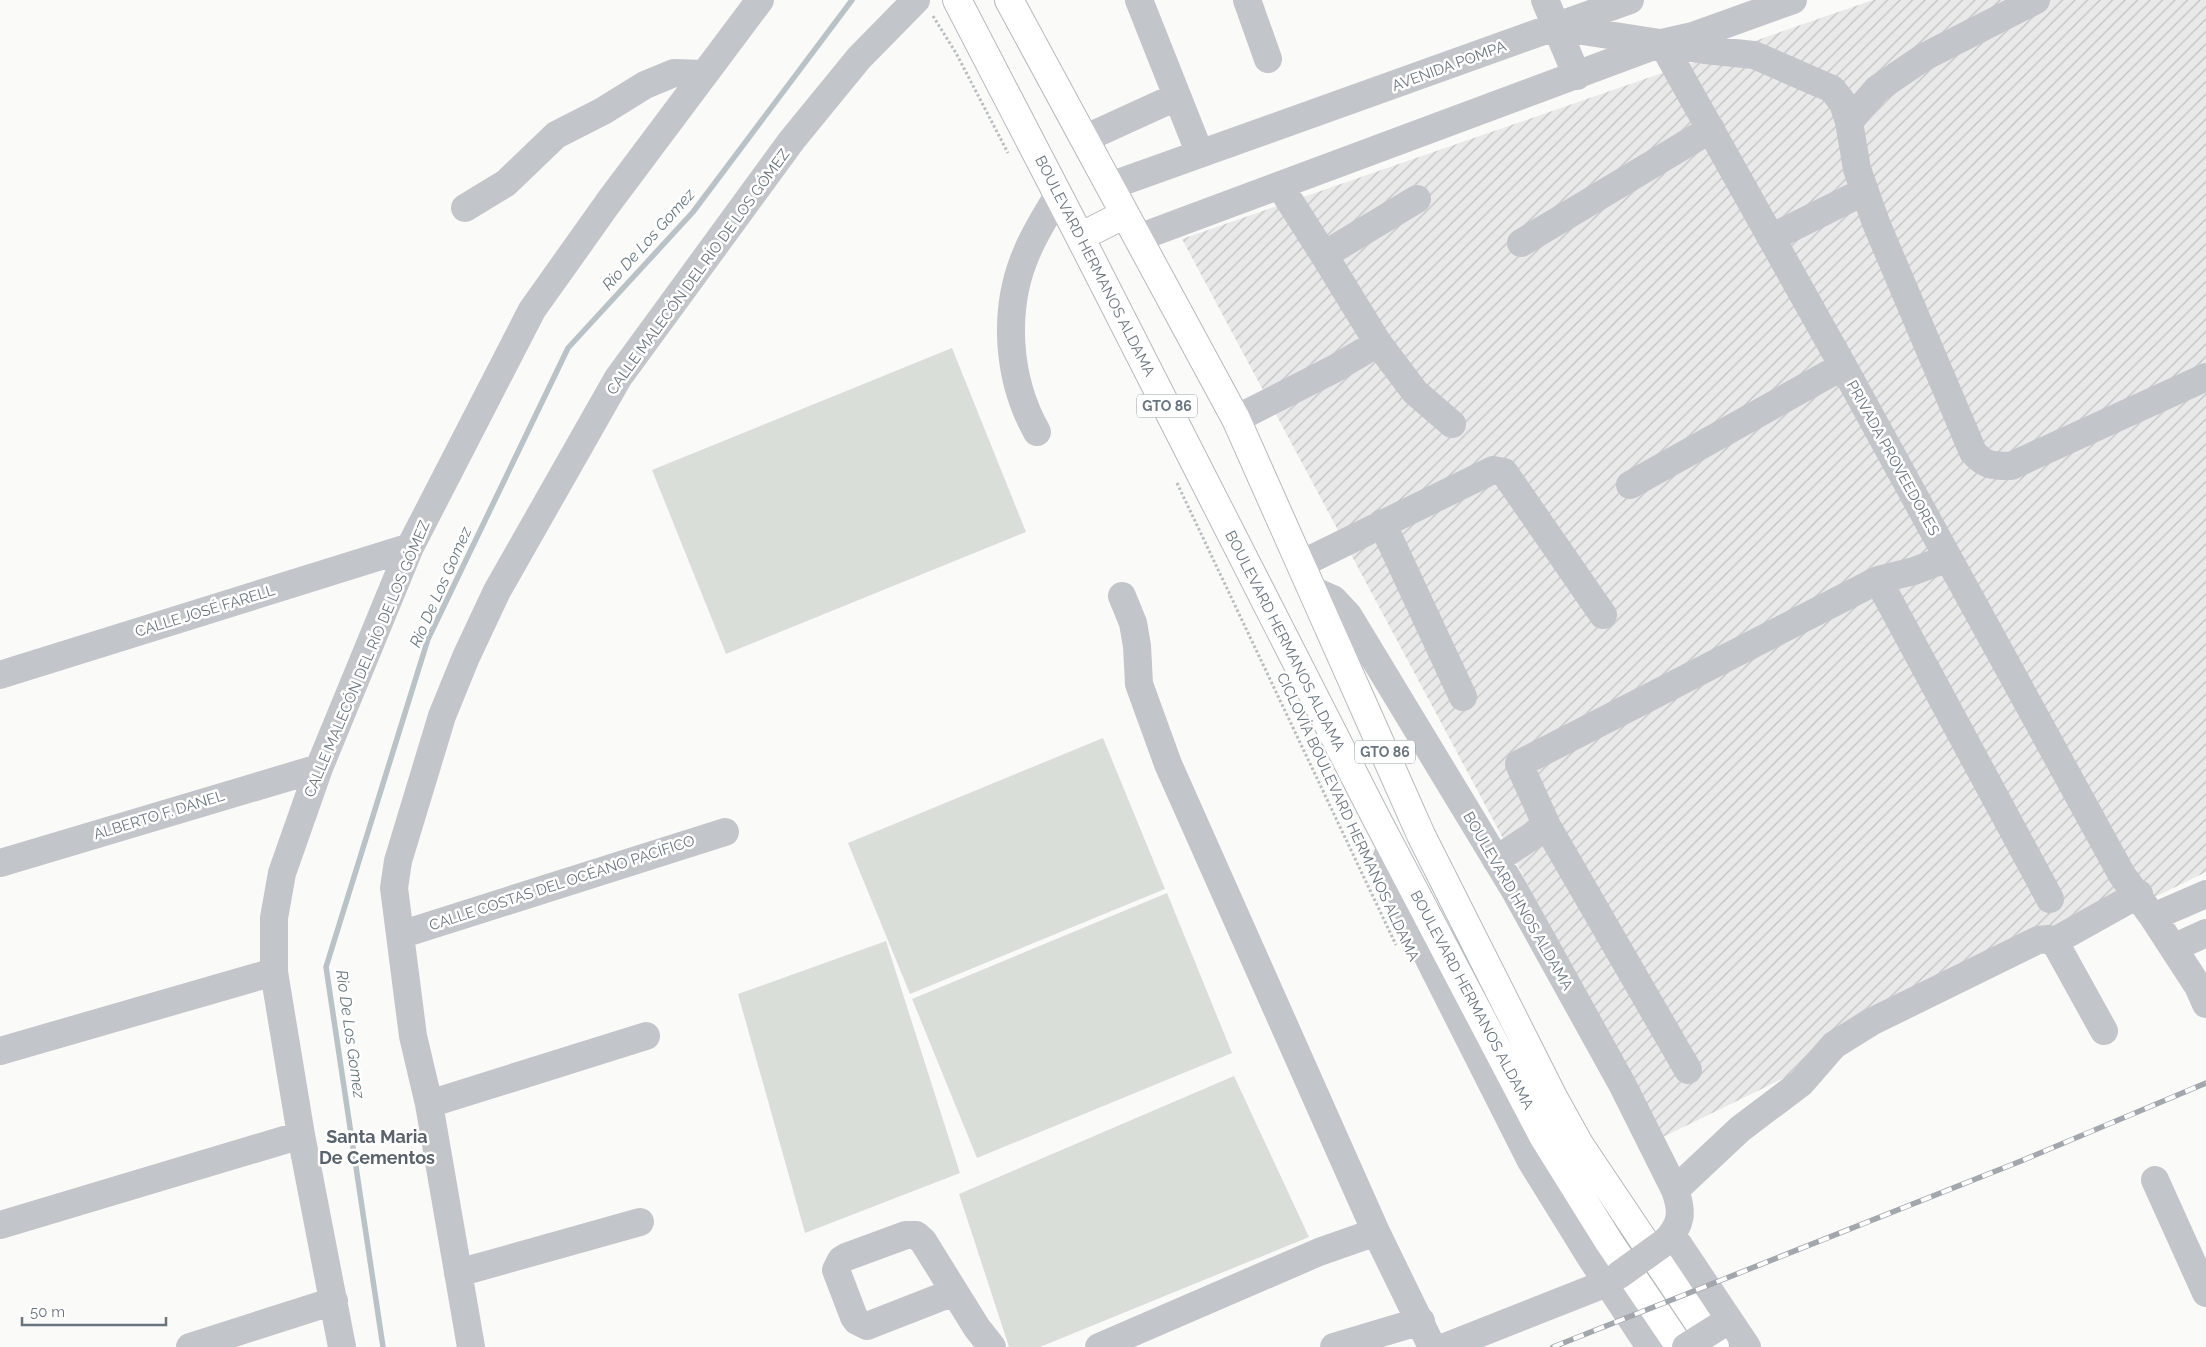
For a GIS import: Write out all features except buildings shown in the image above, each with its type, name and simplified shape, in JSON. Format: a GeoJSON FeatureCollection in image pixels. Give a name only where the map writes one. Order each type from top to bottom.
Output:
{"type":"FeatureCollection","features":[{"type":"Feature","properties":{"kind":"main road","name":"BOULEVARD HERMANOS ALDAMA"},"geometry":{"type":"LineString","coordinates":[[956,0],[1080,237],[1374,814],[1543,1136],[1609,1242],[1680,1347]]}},
{"type":"Feature","properties":{"kind":"main road","name":"BOULEVARD HERMANOS ALDAMA"},"geometry":{"type":"LineString","coordinates":[[1009,0],[1236,419],[1421,834],[1553,1097],[1579,1144],[1686,1304],[1726,1334]]}},
{"type":"Feature","properties":{"kind":"main road"},"geometry":{"type":"LineString","coordinates":[[1080,237],[1125,214]]}},
{"type":"Feature","properties":{"kind":"street","name":"CALLE MALECÓN DEL RÍO DE LOS GÓMEZ"},"geometry":{"type":"LineString","coordinates":[[342,1347],[300,1136],[274,972],[274,918],[282,873],[319,768],[410,547],[532,310],[608,203],[760,0]]}},
{"type":"Feature","properties":{"kind":"street"},"geometry":{"type":"LineString","coordinates":[[1140,0],[1200,154]]}},
{"type":"Feature","properties":{"kind":"street"},"geometry":{"type":"LineString","coordinates":[[1247,0],[1268,59]]}},
{"type":"Feature","properties":{"kind":"street"},"geometry":{"type":"LineString","coordinates":[[1545,0],[1577,76]]}},
{"type":"Feature","properties":{"kind":"street"},"geometry":{"type":"LineString","coordinates":[[1557,27],[1630,0]]}},
{"type":"Feature","properties":{"kind":"street","name":"AVENIDA POMPA"},"geometry":{"type":"LineString","coordinates":[[1110,186],[1557,27],[1662,43],[1693,36],[1793,0]]}},
{"type":"Feature","properties":{"kind":"street"},"geometry":{"type":"LineString","coordinates":[[1849,122],[1878,89],[1924,58],[2036,0]]}},
{"type":"Feature","properties":{"kind":"street","name":"CALLE MALECÓN DEL RÍO DE LOS GÓMEZ"},"geometry":{"type":"LineString","coordinates":[[471,1347],[429,1104],[413,1036],[394,888],[400,852],[442,716],[466,658],[498,591],[618,378],[792,140],[859,58],[924,8]]}},
{"type":"Feature","properties":{"kind":"street"},"geometry":{"type":"LineString","coordinates":[[1138,238],[1662,43],[1754,55],[1832,89],[1843,103],[1849,122],[1857,169],[1864,191],[1973,452],[1982,462],[1991,466],[2011,466],[2206,377]]}},
{"type":"Feature","properties":{"kind":"street","name":"PRIVADA PROVEEDORES"},"geometry":{"type":"LineString","coordinates":[[1662,43],[2130,885],[2154,917],[2172,948],[2203,991]]}},
{"type":"Feature","properties":{"kind":"street"},"geometry":{"type":"LineString","coordinates":[[464,208],[506,183],[556,135],[603,111],[645,84],[674,73],[704,74]]}},
{"type":"Feature","properties":{"kind":"street"},"geometry":{"type":"LineString","coordinates":[[1084,139],[1176,96]]}},
{"type":"Feature","properties":{"kind":"street"},"geometry":{"type":"LineString","coordinates":[[1521,243],[1711,129]]}},
{"type":"Feature","properties":{"kind":"street"},"geometry":{"type":"LineString","coordinates":[[1280,186],[1378,343],[1415,392],[1452,424]]}},
{"type":"Feature","properties":{"kind":"street"},"geometry":{"type":"LineString","coordinates":[[1771,238],[1864,191]]}},
{"type":"Feature","properties":{"kind":"street"},"geometry":{"type":"LineString","coordinates":[[1038,432],[1024,409],[1013,367],[1012,328],[1016,292],[1027,252],[1058,195]]}},
{"type":"Feature","properties":{"kind":"street"},"geometry":{"type":"LineString","coordinates":[[1324,255],[1417,199]]}},
{"type":"Feature","properties":{"kind":"street"},"geometry":{"type":"LineString","coordinates":[[1236,419],[1334,369],[1378,343]]}},
{"type":"Feature","properties":{"kind":"street"},"geometry":{"type":"LineString","coordinates":[[1630,485],[1843,366]]}},
{"type":"Feature","properties":{"kind":"street"},"geometry":{"type":"LineString","coordinates":[[1301,564],[1494,470],[1504,472],[1603,615]]}},
{"type":"Feature","properties":{"kind":"street"},"geometry":{"type":"LineString","coordinates":[[1382,524],[1463,697]]}},
{"type":"Feature","properties":{"kind":"street","name":"CALLE JOSÉ FARELL"},"geometry":{"type":"LineString","coordinates":[[0,675],[410,547]]}},
{"type":"Feature","properties":{"kind":"street"},"geometry":{"type":"LineString","coordinates":[[1688,1070],[1547,826],[1519,764],[1878,580],[1914,571],[1948,558]]}},
{"type":"Feature","properties":{"kind":"street"},"geometry":{"type":"LineString","coordinates":[[1878,580],[2050,899]]}},
{"type":"Feature","properties":{"kind":"street","name":"BOULEVARD HNOS ALDAMA"},"geometry":{"type":"LineString","coordinates":[[1312,590],[1333,599],[1348,615],[1496,860],[1603,1050],[1675,1190],[1681,1206],[1680,1217],[1668,1239]]}},
{"type":"Feature","properties":{"kind":"street"},"geometry":{"type":"LineString","coordinates":[[1122,596],[1133,624],[1137,646],[1139,684],[1168,764],[1376,1232],[1432,1347]]}},
{"type":"Feature","properties":{"kind":"street","name":"ALBERTO F. DANEL"},"geometry":{"type":"LineString","coordinates":[[0,863],[319,768]]}},
{"type":"Feature","properties":{"kind":"street"},"geometry":{"type":"LineString","coordinates":[[1374,814],[1398,889],[1434,969],[1531,1161],[1613,1279],[1650,1347]]}},
{"type":"Feature","properties":{"kind":"street"},"geometry":{"type":"LineString","coordinates":[[1496,860],[1547,826]]}},
{"type":"Feature","properties":{"kind":"street","name":"CALLE COSTAS DEL OCÉANO PACÍFICO"},"geometry":{"type":"LineString","coordinates":[[400,936],[725,832]]}},
{"type":"Feature","properties":{"kind":"street"},"geometry":{"type":"LineString","coordinates":[[2054,942],[2130,885]]}},
{"type":"Feature","properties":{"kind":"street"},"geometry":{"type":"LineString","coordinates":[[2154,917],[2206,894]]}},
{"type":"Feature","properties":{"kind":"street"},"geometry":{"type":"LineString","coordinates":[[2172,948],[2206,933]]}},
{"type":"Feature","properties":{"kind":"street"},"geometry":{"type":"LineString","coordinates":[[1675,1190],[1740,1130],[1801,1083],[1834,1045],[1871,1022],[2038,940],[2049,939],[2054,942],[2104,1031]]}},
{"type":"Feature","properties":{"kind":"street"},"geometry":{"type":"LineString","coordinates":[[0,1051],[274,972]]}},
{"type":"Feature","properties":{"kind":"street"},"geometry":{"type":"LineString","coordinates":[[429,1104],[646,1036]]}},
{"type":"Feature","properties":{"kind":"street"},"geometry":{"type":"LineString","coordinates":[[0,1225],[300,1136]]}},
{"type":"Feature","properties":{"kind":"street"},"geometry":{"type":"LineString","coordinates":[[2155,1180],[2206,1293]]}},
{"type":"Feature","properties":{"kind":"street"},"geometry":{"type":"LineString","coordinates":[[458,1273],[640,1222]]}},
{"type":"Feature","properties":{"kind":"street"},"geometry":{"type":"LineString","coordinates":[[1099,1347],[1320,1252],[1376,1232]]}},
{"type":"Feature","properties":{"kind":"street"},"geometry":{"type":"LineString","coordinates":[[1445,1347],[1613,1279],[1668,1239],[1726,1334],[1747,1347]]}},
{"type":"Feature","properties":{"kind":"street"},"geometry":{"type":"LineString","coordinates":[[954,1292],[977,1328],[992,1347]]}},
{"type":"Feature","properties":{"kind":"street"},"geometry":{"type":"LineString","coordinates":[[190,1347],[334,1301]]}},
{"type":"Feature","properties":{"kind":"street"},"geometry":{"type":"LineString","coordinates":[[1334,1347],[1421,1321]]}},
{"type":"Feature","properties":{"kind":"street"},"geometry":{"type":"LineString","coordinates":[[1686,1347],[1726,1334]]}},
{"type":"Feature","properties":{"kind":"path"},"geometry":{"type":"LineString","coordinates":[[924,8],[956,53],[1008,154]]}},
{"type":"Feature","properties":{"kind":"path","name":"CICLOVÍA BOULEVARD HERMANOS ALDAMA"},"geometry":{"type":"LineString","coordinates":[[1173,474],[1400,954]]}},
{"type":"Feature","properties":{"kind":"shaded area"},"geometry":{"type":"Polygon","coordinates":[[[1873,0],[2206,0],[2206,872],[1663,1137],[1182,239],[1873,0]]]}},
{"type":"Feature","properties":{"kind":"shaded area"},"geometry":{"type":"Polygon","coordinates":[[[952,348],[1026,532],[726,654],[652,470],[952,348]]]}},
{"type":"Feature","properties":{"kind":"shaded area"},"geometry":{"type":"Polygon","coordinates":[[[1103,738],[1165,889],[910,994],[848,843],[1103,738]]]}},
{"type":"Feature","properties":{"kind":"shaded area"},"geometry":{"type":"Polygon","coordinates":[[[1167,893],[1232,1053],[977,1158],[912,999],[1167,893]]]}},
{"type":"Feature","properties":{"kind":"shaded area"},"geometry":{"type":"Polygon","coordinates":[[[886,941],[960,1173],[805,1233],[738,994],[886,941]]]}},
{"type":"Feature","properties":{"kind":"shaded area"},"geometry":{"type":"Polygon","coordinates":[[[1234,1076],[1309,1237],[1040,1347],[1009,1347],[959,1194],[1234,1076]]]}},
{"type":"Feature","properties":{"kind":"waterway","name":"Rio De Los Gomez"},"geometry":{"type":"LineString","coordinates":[[383,1347],[326,967],[428,639],[568,348],[693,212],[852,0]]}},
{"type":"Feature","properties":{"kind":"railway"},"geometry":{"type":"LineString","coordinates":[[1553,1347],[2021,1161],[2206,1083]]}},
{"type":"Feature","properties":{"kind":"district","name":"Santa Maria De Cementos"},"geometry":{"type":"Point","coordinates":[377,1147]}}]}
